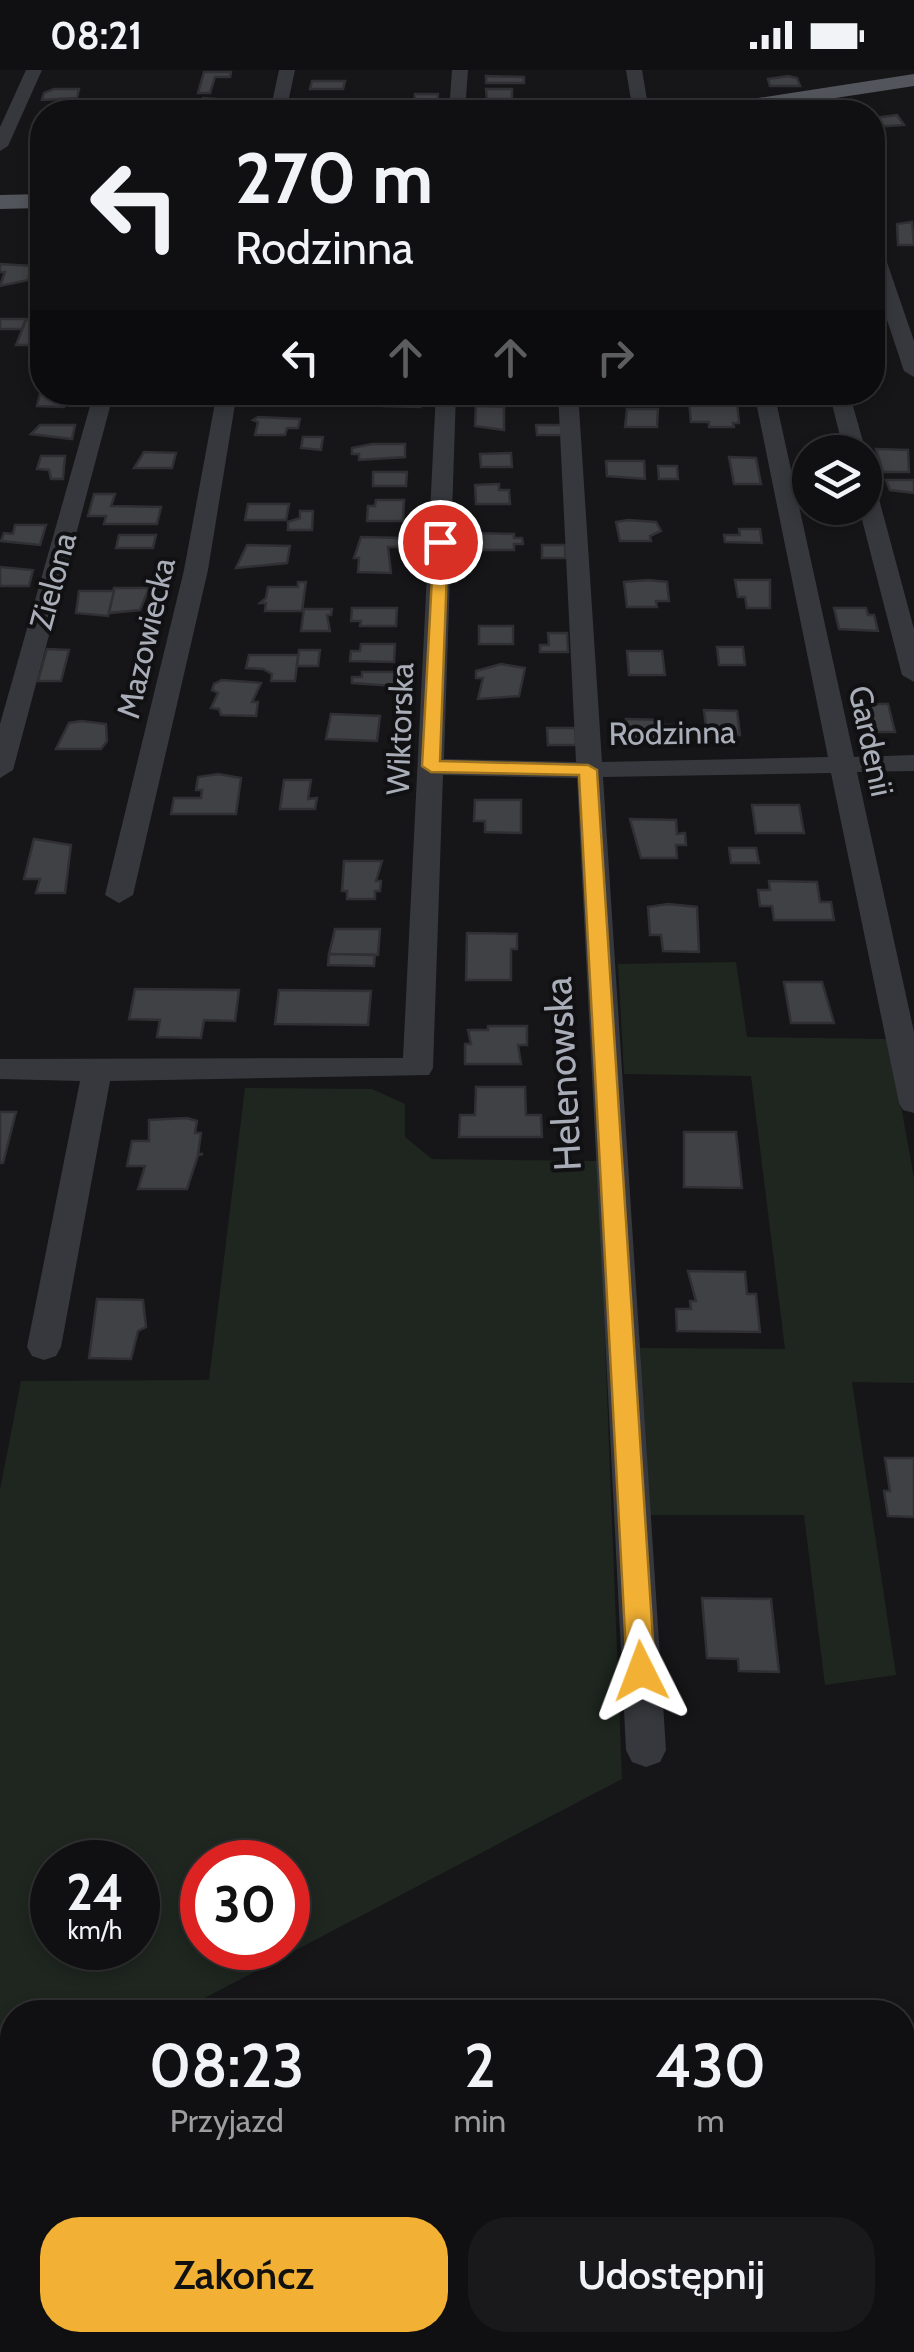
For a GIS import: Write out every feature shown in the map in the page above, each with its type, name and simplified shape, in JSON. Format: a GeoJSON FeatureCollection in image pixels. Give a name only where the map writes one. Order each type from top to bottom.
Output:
{"type":"FeatureCollection","features":[{"type":"Feature","properties":{"kind":"main road"},"geometry":{"type":"LineString","coordinates":[[838,100],[914,80]]}},
{"type":"Feature","properties":{"kind":"main road"},"geometry":{"type":"LineString","coordinates":[[0,202],[30,201]]}},
{"type":"Feature","properties":{"kind":"street"},"geometry":{"type":"LineString","coordinates":[[0,146],[34,70]]}},
{"type":"Feature","properties":{"kind":"street"},"geometry":{"type":"LineString","coordinates":[[281,100],[287,70]]}},
{"type":"Feature","properties":{"kind":"street"},"geometry":{"type":"LineString","coordinates":[[458,100],[460,70]]}},
{"type":"Feature","properties":{"kind":"street"},"geometry":{"type":"LineString","coordinates":[[634,70],[639,100]]}},
{"type":"Feature","properties":{"kind":"street"},"geometry":{"type":"LineString","coordinates":[[885,284],[914,372]]}},
{"type":"Feature","properties":{"kind":"street","name":"Zielona"},"geometry":{"type":"LineString","coordinates":[[0,770],[100,405]]}},
{"type":"Feature","properties":{"kind":"street","name":"Mazowiecka"},"geometry":{"type":"LineString","coordinates":[[119,895],[196,570],[225,405]]}},
{"type":"Feature","properties":{"kind":"street","name":"Wiktorska"},"geometry":{"type":"LineString","coordinates":[[97,1071],[418,1068],[445,405]]}},
{"type":"Feature","properties":{"kind":"street","name":"Helenowska"},"geometry":{"type":"LineString","coordinates":[[569,405],[646,1750]]}},
{"type":"Feature","properties":{"kind":"street","name":"Gardenii"},"geometry":{"type":"LineString","coordinates":[[767,405],[914,1102]]}},
{"type":"Feature","properties":{"kind":"street"},"geometry":{"type":"LineString","coordinates":[[842,405],[850,435]]}},
{"type":"Feature","properties":{"kind":"street"},"geometry":{"type":"LineString","coordinates":[[875,525],[914,675]]}},
{"type":"Feature","properties":{"kind":"street","name":"Rodzinna"},"geometry":{"type":"LineString","coordinates":[[431,766],[588,770],[914,763]]}},
{"type":"Feature","properties":{"kind":"street"},"geometry":{"type":"LineString","coordinates":[[0,1069],[97,1071],[44,1347]]}},
{"type":"Feature","properties":{"kind":"shaded area"},"geometry":{"type":"Polygon","coordinates":[[[736,962],[747,1037],[889,1039],[914,1178],[914,1383],[852,1382],[896,1675],[825,1685],[804,1515],[650,1515],[640,1348],[785,1349],[751,1076],[624,1074],[618,964],[736,962]]]}},
{"type":"Feature","properties":{"kind":"shaded area"},"geometry":{"type":"Polygon","coordinates":[[[245,1088],[372,1089],[405,1104],[405,1137],[432,1159],[598,1161],[622,1779],[310,1943],[310,1840],[180,1840],[180,1970],[258,1970],[201,2000],[0,2000],[0,1490],[21,1381],[209,1380],[245,1088]]]}},
{"type":"Feature","properties":{"kind":"building"},"geometry":{"type":"Polygon","coordinates":[[[204,72],[231,72],[230,77],[215,77],[210,93],[198,93],[204,72]]]}},
{"type":"Feature","properties":{"kind":"building"},"geometry":{"type":"Polygon","coordinates":[[[486,76],[524,77],[524,83],[486,83],[486,76]]]}},
{"type":"Feature","properties":{"kind":"building"},"geometry":{"type":"Polygon","coordinates":[[[797,78],[800,86],[770,86],[768,79],[797,78]]]}},
{"type":"Feature","properties":{"kind":"building"},"geometry":{"type":"Polygon","coordinates":[[[312,81],[345,81],[343,89],[310,89],[312,81]]]}},
{"type":"Feature","properties":{"kind":"building"},"geometry":{"type":"Polygon","coordinates":[[[79,89],[77,98],[42,100],[44,93],[79,89]]]}},
{"type":"Feature","properties":{"kind":"building"},"geometry":{"type":"Polygon","coordinates":[[[486,89],[512,89],[512,99],[487,99],[486,89]]]}},
{"type":"Feature","properties":{"kind":"building"},"geometry":{"type":"Polygon","coordinates":[[[415,94],[438,94],[438,100],[415,100],[415,94]]]}},
{"type":"Feature","properties":{"kind":"building"},"geometry":{"type":"Polygon","coordinates":[[[897,115],[904,125],[885,126],[885,116],[897,115]]]}},
{"type":"Feature","properties":{"kind":"building"},"geometry":{"type":"Polygon","coordinates":[[[912,222],[914,245],[898,245],[897,224],[912,222]]]}},
{"type":"Feature","properties":{"kind":"building"},"geometry":{"type":"Polygon","coordinates":[[[0,264],[30,266],[28,280],[0,286],[5,272],[0,272],[0,264]]]}},
{"type":"Feature","properties":{"kind":"building"},"geometry":{"type":"Polygon","coordinates":[[[0,319],[26,319],[22,329],[0,329],[0,319]]]}},
{"type":"Feature","properties":{"kind":"building"},"geometry":{"type":"Polygon","coordinates":[[[26,320],[30,320],[30,345],[16,345],[26,320]]]}},
{"type":"Feature","properties":{"kind":"building"},"geometry":{"type":"Polygon","coordinates":[[[689,405],[737,405],[739,423],[733,423],[734,427],[691,422],[689,405]]]}},
{"type":"Feature","properties":{"kind":"building"},"geometry":{"type":"Polygon","coordinates":[[[476,406],[504,407],[504,430],[475,426],[476,406]]]}},
{"type":"Feature","properties":{"kind":"building"},"geometry":{"type":"Polygon","coordinates":[[[627,409],[658,409],[657,427],[625,427],[627,409]]]}},
{"type":"Feature","properties":{"kind":"building"},"geometry":{"type":"Polygon","coordinates":[[[300,419],[298,428],[287,428],[285,435],[255,435],[258,422],[253,420],[300,419]]]}},
{"type":"Feature","properties":{"kind":"building"},"geometry":{"type":"Polygon","coordinates":[[[40,425],[75,425],[72,439],[31,434],[40,425]]]}},
{"type":"Feature","properties":{"kind":"building"},"geometry":{"type":"Polygon","coordinates":[[[536,425],[561,425],[562,435],[537,435],[536,425]]]}},
{"type":"Feature","properties":{"kind":"building"},"geometry":{"type":"Polygon","coordinates":[[[303,437],[323,437],[321,450],[301,448],[303,437]]]}},
{"type":"Feature","properties":{"kind":"building"},"geometry":{"type":"Polygon","coordinates":[[[405,444],[405,457],[359,460],[359,454],[352,454],[352,448],[405,444]]]}},
{"type":"Feature","properties":{"kind":"building"},"geometry":{"type":"Polygon","coordinates":[[[882,449],[908,450],[909,472],[883,472],[882,449]]]}},
{"type":"Feature","properties":{"kind":"building"},"geometry":{"type":"Polygon","coordinates":[[[144,452],[176,453],[172,468],[134,468],[144,452]]]}},
{"type":"Feature","properties":{"kind":"building"},"geometry":{"type":"Polygon","coordinates":[[[511,453],[512,467],[481,467],[480,454],[511,453]]]}},
{"type":"Feature","properties":{"kind":"building"},"geometry":{"type":"Polygon","coordinates":[[[41,456],[65,456],[63,479],[51,479],[49,470],[37,469],[41,456]]]}},
{"type":"Feature","properties":{"kind":"building"},"geometry":{"type":"Polygon","coordinates":[[[729,457],[756,458],[761,484],[734,484],[729,457]]]}},
{"type":"Feature","properties":{"kind":"building"},"geometry":{"type":"Polygon","coordinates":[[[606,461],[644,461],[645,479],[607,476],[606,461]]]}},
{"type":"Feature","properties":{"kind":"building"},"geometry":{"type":"Polygon","coordinates":[[[658,466],[677,466],[678,479],[659,479],[658,466]]]}},
{"type":"Feature","properties":{"kind":"building"},"geometry":{"type":"Polygon","coordinates":[[[373,472],[407,472],[406,486],[373,486],[373,472]]]}},
{"type":"Feature","properties":{"kind":"building"},"geometry":{"type":"Polygon","coordinates":[[[886,480],[914,480],[914,493],[890,490],[886,480]]]}},
{"type":"Feature","properties":{"kind":"building"},"geometry":{"type":"Polygon","coordinates":[[[499,484],[499,490],[509,490],[510,504],[476,504],[475,485],[499,484]]]}},
{"type":"Feature","properties":{"kind":"building"},"geometry":{"type":"Polygon","coordinates":[[[94,494],[115,494],[111,506],[161,507],[157,524],[104,524],[106,516],[88,516],[94,494]]]}},
{"type":"Feature","properties":{"kind":"building"},"geometry":{"type":"Polygon","coordinates":[[[376,500],[404,500],[403,521],[367,521],[368,506],[375,506],[376,500]]]}},
{"type":"Feature","properties":{"kind":"building"},"geometry":{"type":"Polygon","coordinates":[[[248,504],[289,504],[286,520],[245,520],[248,504]]]}},
{"type":"Feature","properties":{"kind":"building"},"geometry":{"type":"Polygon","coordinates":[[[300,511],[313,511],[312,530],[288,530],[288,522],[300,518],[300,511]]]}},
{"type":"Feature","properties":{"kind":"building"},"geometry":{"type":"Polygon","coordinates":[[[616,522],[656,522],[661,531],[650,536],[651,541],[620,541],[616,522]]]}},
{"type":"Feature","properties":{"kind":"building"},"geometry":{"type":"Polygon","coordinates":[[[15,525],[46,525],[40,545],[1,541],[4,533],[13,534],[15,525]]]}},
{"type":"Feature","properties":{"kind":"building"},"geometry":{"type":"Polygon","coordinates":[[[739,529],[760,529],[762,543],[725,542],[724,535],[740,535],[739,529]]]}},
{"type":"Feature","properties":{"kind":"building"},"geometry":{"type":"Polygon","coordinates":[[[480,533],[514,534],[514,538],[522,538],[523,544],[514,544],[514,550],[480,550],[480,533]]]}},
{"type":"Feature","properties":{"kind":"building"},"geometry":{"type":"Polygon","coordinates":[[[119,535],[156,535],[153,548],[116,548],[119,535]]]}},
{"type":"Feature","properties":{"kind":"building"},"geometry":{"type":"Polygon","coordinates":[[[361,537],[400,538],[399,547],[388,547],[391,573],[358,572],[359,558],[354,558],[361,537]]]}},
{"type":"Feature","properties":{"kind":"building"},"geometry":{"type":"Polygon","coordinates":[[[247,545],[290,546],[287,563],[236,568],[247,545]]]}},
{"type":"Feature","properties":{"kind":"building"},"geometry":{"type":"Polygon","coordinates":[[[542,545],[565,545],[565,558],[542,558],[542,545]]]}},
{"type":"Feature","properties":{"kind":"building"},"geometry":{"type":"Polygon","coordinates":[[[0,567],[33,570],[29,586],[0,586],[0,567]]]}},
{"type":"Feature","properties":{"kind":"building"},"geometry":{"type":"Polygon","coordinates":[[[735,580],[770,580],[770,608],[747,608],[745,597],[738,597],[735,580]]]}},
{"type":"Feature","properties":{"kind":"building"},"geometry":{"type":"Polygon","coordinates":[[[298,582],[306,582],[302,611],[265,611],[266,603],[260,603],[266,598],[268,587],[298,587],[298,582]]]}},
{"type":"Feature","properties":{"kind":"building"},"geometry":{"type":"Polygon","coordinates":[[[624,582],[667,582],[669,601],[656,601],[657,607],[627,607],[624,582]]]}},
{"type":"Feature","properties":{"kind":"building"},"geometry":{"type":"Polygon","coordinates":[[[114,588],[149,588],[140,610],[109,613],[114,588]]]}},
{"type":"Feature","properties":{"kind":"building"},"geometry":{"type":"Polygon","coordinates":[[[79,591],[114,591],[108,616],[76,613],[79,591]]]}},
{"type":"Feature","properties":{"kind":"building"},"geometry":{"type":"Polygon","coordinates":[[[352,608],[397,608],[396,626],[360,626],[361,621],[351,621],[352,608]]]}},
{"type":"Feature","properties":{"kind":"building"},"geometry":{"type":"Polygon","coordinates":[[[834,608],[866,608],[868,615],[874,615],[878,631],[839,629],[834,608]]]}},
{"type":"Feature","properties":{"kind":"building"},"geometry":{"type":"Polygon","coordinates":[[[304,609],[332,609],[331,615],[327,615],[330,631],[301,631],[304,609]]]}},
{"type":"Feature","properties":{"kind":"building"},"geometry":{"type":"Polygon","coordinates":[[[479,626],[513,626],[513,644],[479,644],[479,626]]]}},
{"type":"Feature","properties":{"kind":"building"},"geometry":{"type":"Polygon","coordinates":[[[548,633],[567,633],[568,652],[540,652],[540,645],[549,645],[548,633]]]}},
{"type":"Feature","properties":{"kind":"building"},"geometry":{"type":"Polygon","coordinates":[[[361,644],[395,644],[394,662],[350,661],[351,651],[360,651],[361,644]]]}},
{"type":"Feature","properties":{"kind":"building"},"geometry":{"type":"Polygon","coordinates":[[[717,647],[743,647],[745,665],[719,665],[717,647]]]}},
{"type":"Feature","properties":{"kind":"building"},"geometry":{"type":"Polygon","coordinates":[[[47,649],[69,650],[61,681],[38,681],[47,649]]]}},
{"type":"Feature","properties":{"kind":"building"},"geometry":{"type":"Polygon","coordinates":[[[299,650],[320,650],[318,666],[297,666],[299,650]]]}},
{"type":"Feature","properties":{"kind":"building"},"geometry":{"type":"Polygon","coordinates":[[[627,651],[662,651],[665,675],[629,675],[627,651]]]}},
{"type":"Feature","properties":{"kind":"building"},"geometry":{"type":"Polygon","coordinates":[[[249,655],[298,655],[295,681],[271,681],[272,674],[263,669],[246,668],[249,655]]]}},
{"type":"Feature","properties":{"kind":"building"},"geometry":{"type":"Polygon","coordinates":[[[501,664],[525,668],[519,696],[478,699],[483,678],[476,678],[476,671],[501,664]]]}},
{"type":"Feature","properties":{"kind":"building"},"geometry":{"type":"Polygon","coordinates":[[[362,672],[394,672],[394,686],[352,683],[352,677],[362,677],[362,672]]]}},
{"type":"Feature","properties":{"kind":"building"},"geometry":{"type":"Polygon","coordinates":[[[222,680],[261,683],[252,702],[258,702],[256,716],[221,715],[219,709],[211,708],[218,693],[212,690],[214,684],[222,680]]]}},
{"type":"Feature","properties":{"kind":"building"},"geometry":{"type":"Polygon","coordinates":[[[860,704],[888,704],[895,732],[859,732],[854,709],[861,709],[860,704]]]}},
{"type":"Feature","properties":{"kind":"building"},"geometry":{"type":"Polygon","coordinates":[[[704,710],[737,711],[740,735],[707,735],[704,710]]]}},
{"type":"Feature","properties":{"kind":"building"},"geometry":{"type":"Polygon","coordinates":[[[331,714],[380,716],[377,741],[326,739],[331,714]]]}},
{"type":"Feature","properties":{"kind":"building"},"geometry":{"type":"Polygon","coordinates":[[[626,719],[663,720],[664,725],[678,725],[680,742],[627,744],[626,719]]]}},
{"type":"Feature","properties":{"kind":"building"},"geometry":{"type":"Polygon","coordinates":[[[69,723],[106,724],[107,741],[101,749],[56,749],[69,723]]]}},
{"type":"Feature","properties":{"kind":"building"},"geometry":{"type":"Polygon","coordinates":[[[547,728],[575,728],[576,745],[548,745],[547,728]]]}},
{"type":"Feature","properties":{"kind":"building"},"geometry":{"type":"Polygon","coordinates":[[[218,774],[241,778],[236,814],[171,814],[174,798],[201,798],[202,790],[196,790],[198,777],[218,774]]]}},
{"type":"Feature","properties":{"kind":"building"},"geometry":{"type":"Polygon","coordinates":[[[284,780],[311,780],[308,799],[317,798],[315,809],[280,809],[284,780]]]}},
{"type":"Feature","properties":{"kind":"building"},"geometry":{"type":"Polygon","coordinates":[[[475,800],[521,800],[521,833],[485,832],[485,821],[474,821],[475,800]]]}},
{"type":"Feature","properties":{"kind":"building"},"geometry":{"type":"Polygon","coordinates":[[[752,805],[799,805],[804,833],[756,833],[752,805]]]}},
{"type":"Feature","properties":{"kind":"building"},"geometry":{"type":"Polygon","coordinates":[[[630,819],[676,820],[677,834],[685,833],[686,845],[676,845],[677,858],[641,858],[630,819]]]}},
{"type":"Feature","properties":{"kind":"building"},"geometry":{"type":"Polygon","coordinates":[[[34,839],[71,845],[65,893],[36,893],[40,879],[24,879],[34,839]]]}},
{"type":"Feature","properties":{"kind":"building"},"geometry":{"type":"Polygon","coordinates":[[[729,848],[756,848],[759,863],[731,863],[729,848]]]}},
{"type":"Feature","properties":{"kind":"building"},"geometry":{"type":"Polygon","coordinates":[[[344,861],[382,861],[376,881],[381,881],[380,891],[375,891],[375,899],[347,899],[347,891],[342,891],[344,861]]]}},
{"type":"Feature","properties":{"kind":"building"},"geometry":{"type":"Polygon","coordinates":[[[769,881],[817,882],[820,902],[831,902],[834,920],[774,920],[772,906],[760,906],[758,890],[770,890],[769,881]]]}},
{"type":"Feature","properties":{"kind":"building"},"geometry":{"type":"Polygon","coordinates":[[[648,907],[697,907],[699,952],[663,951],[661,935],[650,935],[648,907]]]}},
{"type":"Feature","properties":{"kind":"building"},"geometry":{"type":"Polygon","coordinates":[[[335,929],[380,929],[378,955],[329,954],[335,929]]]}},
{"type":"Feature","properties":{"kind":"building"},"geometry":{"type":"Polygon","coordinates":[[[467,933],[517,934],[517,949],[511,949],[511,980],[466,980],[467,933]]]}},
{"type":"Feature","properties":{"kind":"building"},"geometry":{"type":"Polygon","coordinates":[[[329,954],[375,955],[374,966],[328,965],[329,954]]]}},
{"type":"Feature","properties":{"kind":"building"},"geometry":{"type":"Polygon","coordinates":[[[784,982],[822,982],[834,1023],[791,1023],[784,982]]]}},
{"type":"Feature","properties":{"kind":"building"},"geometry":{"type":"Polygon","coordinates":[[[135,989],[239,990],[235,1021],[204,1020],[201,1038],[157,1037],[160,1020],[129,1019],[135,989]]]}},
{"type":"Feature","properties":{"kind":"building"},"geometry":{"type":"Polygon","coordinates":[[[279,990],[371,991],[368,1025],[275,1024],[279,990]]]}},
{"type":"Feature","properties":{"kind":"building"},"geometry":{"type":"Polygon","coordinates":[[[488,1026],[527,1026],[527,1045],[518,1045],[521,1064],[465,1064],[465,1044],[471,1044],[468,1030],[488,1030],[488,1026]]]}},
{"type":"Feature","properties":{"kind":"building"},"geometry":{"type":"Polygon","coordinates":[[[476,1087],[525,1087],[526,1115],[541,1115],[542,1137],[459,1137],[460,1115],[475,1115],[476,1087]]]}},
{"type":"Feature","properties":{"kind":"building"},"geometry":{"type":"Polygon","coordinates":[[[0,1112],[16,1112],[3,1163],[0,1163],[0,1112]]]}},
{"type":"Feature","properties":{"kind":"building"},"geometry":{"type":"Polygon","coordinates":[[[149,1120],[197,1121],[195,1133],[201,1133],[198,1154],[203,1154],[198,1155],[187,1189],[138,1189],[145,1166],[127,1166],[132,1141],[149,1141],[149,1120]]]}},
{"type":"Feature","properties":{"kind":"building"},"geometry":{"type":"Polygon","coordinates":[[[684,1132],[736,1132],[742,1188],[684,1187],[684,1132]]]}},
{"type":"Feature","properties":{"kind":"building"},"geometry":{"type":"Polygon","coordinates":[[[688,1271],[745,1272],[747,1294],[756,1294],[760,1332],[677,1331],[676,1309],[691,1309],[690,1301],[696,1301],[688,1271]]]}},
{"type":"Feature","properties":{"kind":"building"},"geometry":{"type":"Polygon","coordinates":[[[97,1299],[143,1300],[146,1327],[138,1331],[131,1359],[89,1358],[97,1299]]]}},
{"type":"Feature","properties":{"kind":"building"},"geometry":{"type":"Polygon","coordinates":[[[885,1458],[914,1458],[914,1517],[888,1516],[884,1491],[890,1491],[885,1458]]]}},
{"type":"Feature","properties":{"kind":"building"},"geometry":{"type":"Polygon","coordinates":[[[702,1598],[771,1599],[779,1672],[739,1671],[738,1659],[707,1658],[702,1598]]]}},
{"type":"Feature","properties":{"kind":"route"},"geometry":{"type":"LineString","coordinates":[[440,542],[431,766],[588,770],[641,1671]]}}]}
